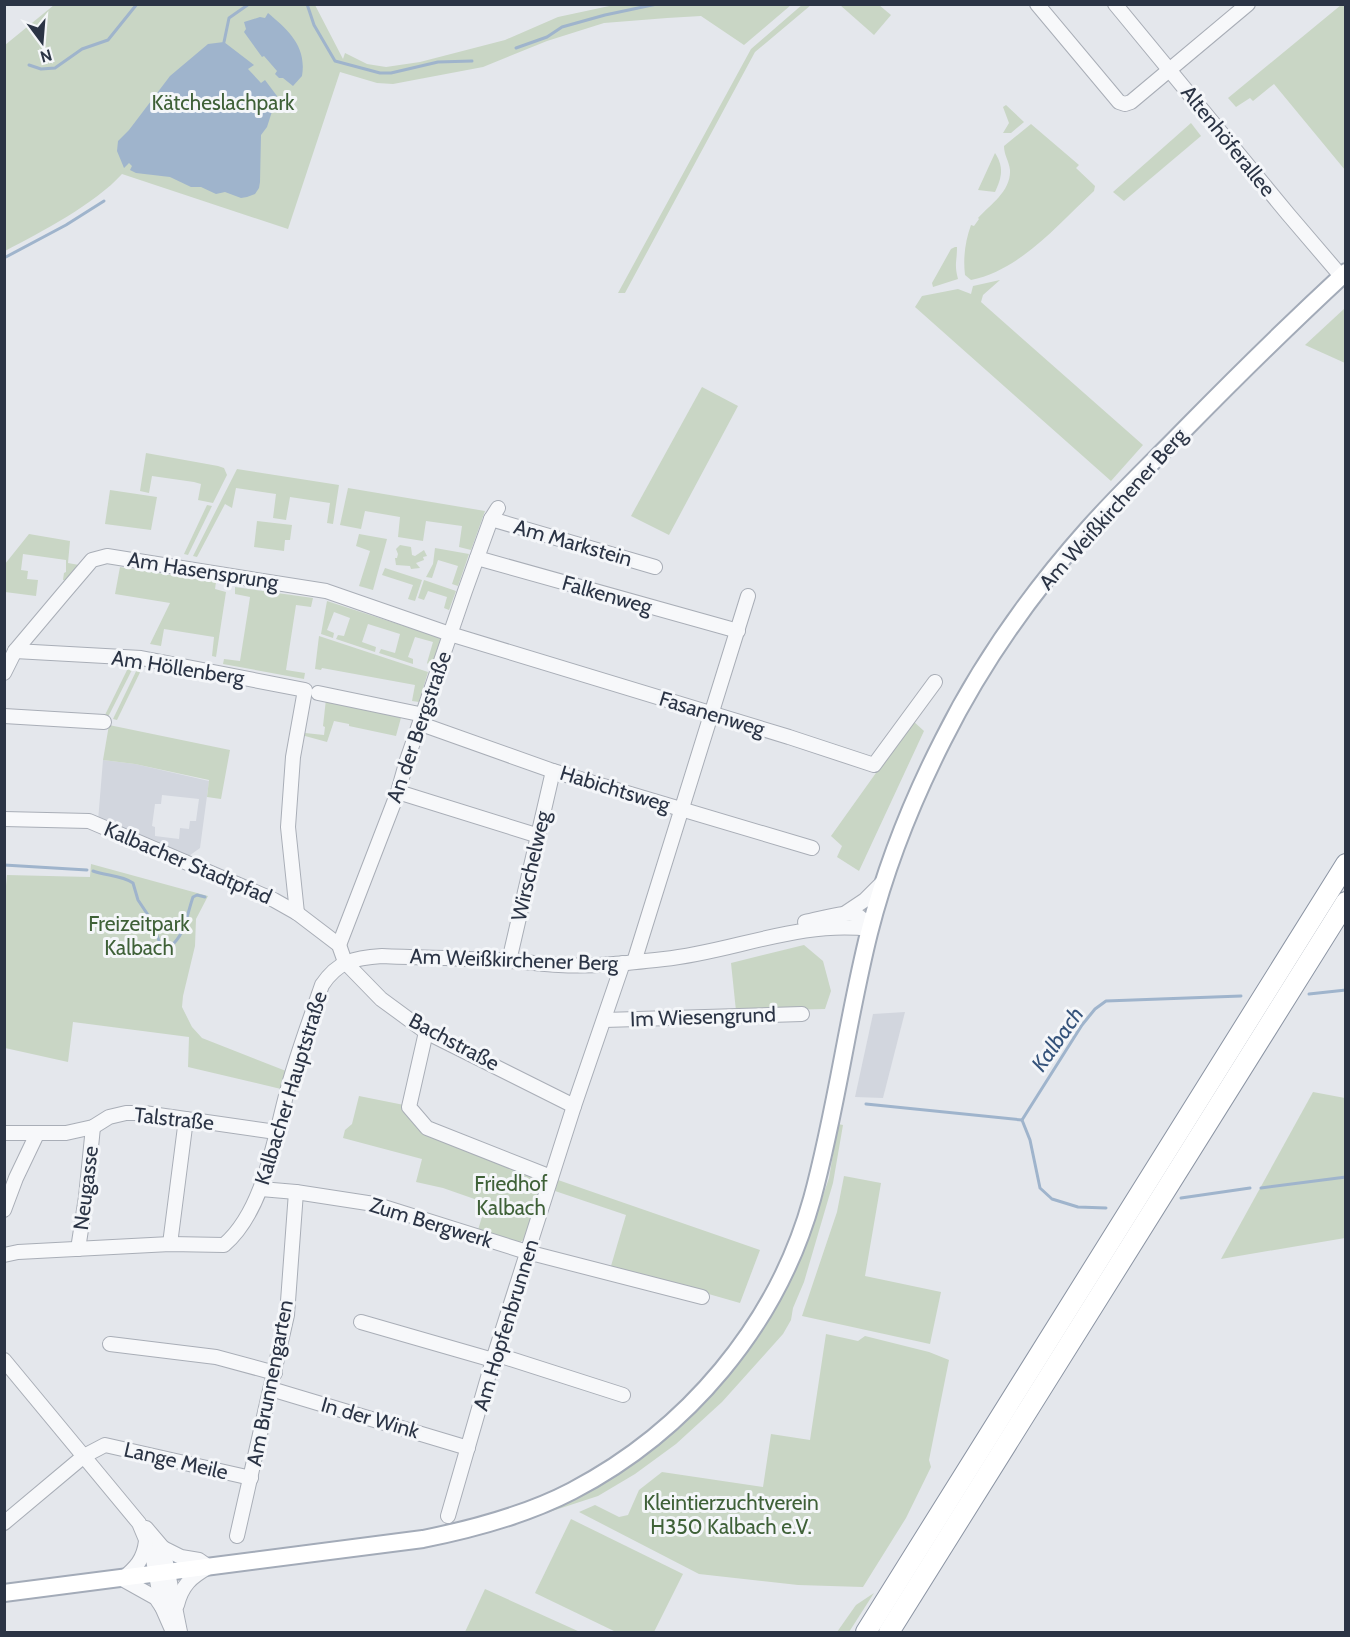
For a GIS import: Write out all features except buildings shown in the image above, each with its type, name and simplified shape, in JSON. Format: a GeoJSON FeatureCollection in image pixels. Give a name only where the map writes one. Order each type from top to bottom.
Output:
{"type":"FeatureCollection","features":[{"type":"Feature","properties":{"kind":"highway"},"geometry":{"type":"LineString","coordinates":[[866,1632],[1346,864]]}},
{"type":"Feature","properties":{"kind":"highway"},"geometry":{"type":"LineString","coordinates":[[889,1632],[1346,902]]}},
{"type":"Feature","properties":{"kind":"main road","name":"Am Weißkirchener Berg"},"geometry":{"type":"LineString","coordinates":[[870,929],[908,816],[943,740],[986,664],[1035,594],[1089,529],[1128,487],[1343,274]]}},
{"type":"Feature","properties":{"kind":"main road"},"geometry":{"type":"LineString","coordinates":[[4,1593],[162,1574],[450,1534],[512,1516],[570,1492],[626,1459],[688,1408],[741,1347],[765,1310],[785,1272],[811,1202],[870,929]]}},
{"type":"Feature","properties":{"kind":"street"},"geometry":{"type":"LineString","coordinates":[[1037,4],[1119,102],[1125,104],[1131,102],[1248,4]]}},
{"type":"Feature","properties":{"kind":"street","name":"Altenhöferallee"},"geometry":{"type":"LineString","coordinates":[[1115,4],[1287,214],[1343,274]]}},
{"type":"Feature","properties":{"kind":"street","name":"An der Bergstraße"},"geometry":{"type":"LineString","coordinates":[[339,945],[398,792],[450,634],[494,513]]}},
{"type":"Feature","properties":{"kind":"street","name":"Am Markstein"},"geometry":{"type":"LineString","coordinates":[[494,513],[655,567]]}},
{"type":"Feature","properties":{"kind":"street","name":"Am Hasensprung"},"geometry":{"type":"LineString","coordinates":[[4,674],[15,651],[92,560],[107,556],[326,591],[450,634]]}},
{"type":"Feature","properties":{"kind":"street","name":"Falkenweg"},"geometry":{"type":"LineString","coordinates":[[477,558],[738,631]]}},
{"type":"Feature","properties":{"kind":"street","name":"Am Hopfenbrunnen"},"geometry":{"type":"LineString","coordinates":[[448,1516],[494,1357],[574,1106],[682,810],[748,596]]}},
{"type":"Feature","properties":{"kind":"street","name":"Fasanenweg"},"geometry":{"type":"LineString","coordinates":[[450,634],[874,765],[935,682]]}},
{"type":"Feature","properties":{"kind":"street","name":"Am Höllenberg"},"geometry":{"type":"LineString","coordinates":[[15,651],[141,658],[311,692],[422,719]]}},
{"type":"Feature","properties":{"kind":"street"},"geometry":{"type":"LineString","coordinates":[[297,913],[288,827],[293,757],[311,692]]}},
{"type":"Feature","properties":{"kind":"street"},"geometry":{"type":"LineString","coordinates":[[4,716],[104,722]]}},
{"type":"Feature","properties":{"kind":"street","name":"Habichtsweg"},"geometry":{"type":"LineString","coordinates":[[422,719],[553,771],[812,848]]}},
{"type":"Feature","properties":{"kind":"street","name":"Wirschelweg"},"geometry":{"type":"LineString","coordinates":[[509,960],[553,771]]}},
{"type":"Feature","properties":{"kind":"street"},"geometry":{"type":"LineString","coordinates":[[398,792],[539,836]]}},
{"type":"Feature","properties":{"kind":"street","name":"Kalbacher Stadtpfad"},"geometry":{"type":"LineString","coordinates":[[4,819],[89,820],[274,900],[297,913],[339,945]]}},
{"type":"Feature","properties":{"kind":"street","name":"Am Weißkirchener Berg"},"geometry":{"type":"LineString","coordinates":[[845,921],[885,880]]}},
{"type":"Feature","properties":{"kind":"street"},"geometry":{"type":"LineString","coordinates":[[845,921],[860,942],[864,954]]}},
{"type":"Feature","properties":{"kind":"street","name":"Am Weißkirchener Berg"},"geometry":{"type":"LineString","coordinates":[[345,962],[381,956],[509,960],[561,965],[628,963],[685,956],[845,921],[870,929]]}},
{"type":"Feature","properties":{"kind":"street"},"geometry":{"type":"LineString","coordinates":[[339,945],[345,962]]}},
{"type":"Feature","properties":{"kind":"street","name":"Bachstraße"},"geometry":{"type":"LineString","coordinates":[[345,962],[381,999],[426,1032],[574,1106]]}},
{"type":"Feature","properties":{"kind":"street","name":"Kalbacher Hauptstraße"},"geometry":{"type":"LineString","coordinates":[[4,1255],[18,1252],[170,1244],[224,1245],[233,1237],[261,1189],[293,1072],[322,985],[331,972],[345,962]]}},
{"type":"Feature","properties":{"kind":"street","name":"Im Wiesengrund"},"geometry":{"type":"LineString","coordinates":[[604,1020],[802,1014]]}},
{"type":"Feature","properties":{"kind":"street"},"geometry":{"type":"LineString","coordinates":[[426,1032],[410,1107],[427,1128],[551,1177]]}},
{"type":"Feature","properties":{"kind":"street","name":"Talstraße"},"geometry":{"type":"LineString","coordinates":[[4,1133],[66,1133],[93,1126],[109,1117],[126,1113],[144,1113],[276,1132]]}},
{"type":"Feature","properties":{"kind":"street"},"geometry":{"type":"LineString","coordinates":[[170,1244],[186,1119]]}},
{"type":"Feature","properties":{"kind":"street","name":"Neugasse"},"geometry":{"type":"LineString","coordinates":[[78,1249],[93,1126]]}},
{"type":"Feature","properties":{"kind":"street"},"geometry":{"type":"LineString","coordinates":[[4,1210],[37,1134]]}},
{"type":"Feature","properties":{"kind":"street","name":"Zum Bergwerk"},"geometry":{"type":"LineString","coordinates":[[261,1189],[374,1204],[527,1252],[702,1297]]}},
{"type":"Feature","properties":{"kind":"street","name":"Am Brunnengarten"},"geometry":{"type":"LineString","coordinates":[[237,1536],[287,1315],[296,1192]]}},
{"type":"Feature","properties":{"kind":"street"},"geometry":{"type":"LineString","coordinates":[[361,1322],[494,1357],[623,1395]]}},
{"type":"Feature","properties":{"kind":"street"},"geometry":{"type":"LineString","coordinates":[[110,1344],[216,1357],[275,1373]]}},
{"type":"Feature","properties":{"kind":"street"},"geometry":{"type":"LineString","coordinates":[[4,1360],[139,1523],[162,1574],[173,1632]]}},
{"type":"Feature","properties":{"kind":"street","name":"In der Wink"},"geometry":{"type":"LineString","coordinates":[[271,1389],[468,1448]]}},
{"type":"Feature","properties":{"kind":"street","name":"Lange Meile"},"geometry":{"type":"LineString","coordinates":[[4,1523],[84,1456],[105,1444],[251,1478]]}},
{"type":"Feature","properties":{"kind":"street"},"geometry":{"type":"LineString","coordinates":[[139,1523],[148,1529],[163,1548],[180,1557],[199,1560],[209,1567],[186,1582],[169,1606]]}},
{"type":"Feature","properties":{"kind":"street"},"geometry":{"type":"LineString","coordinates":[[146,1538],[144,1554],[135,1569],[122,1579],[169,1606],[180,1632]]}},
{"type":"Feature","properties":{"kind":"street"},"geometry":{"type":"LineString","coordinates":[[162,1574],[163,1548]]}},
{"type":"Feature","properties":{"kind":"shaded area"},"geometry":{"type":"Polygon","coordinates":[[[103,760],[135,764],[209,781],[200,848],[186,858],[98,821],[103,760]],[[162,795],[161,804],[155,804],[152,826],[155,827],[155,836],[179,839],[180,828],[189,829],[190,821],[196,821],[199,799],[162,795]]]}},
{"type":"Feature","properties":{"kind":"shaded area"},"geometry":{"type":"Polygon","coordinates":[[[905,1012],[883,1098],[855,1097],[873,1014],[905,1012]]]}},
{"type":"Feature","properties":{"kind":"green space"},"geometry":{"type":"Polygon","coordinates":[[[803,4],[811,5],[755,52],[625,293],[618,293],[751,49],[803,4]]]}},
{"type":"Feature","properties":{"kind":"green space","name":"Kätcheslachpark"},"geometry":{"type":"Polygon","coordinates":[[[54,5],[315,5],[343,59],[345,53],[367,64],[386,67],[420,62],[505,40],[558,17],[614,5],[791,5],[744,45],[701,16],[667,18],[604,23],[547,41],[483,67],[393,84],[377,83],[340,72],[288,229],[122,174],[83,207],[5,251],[5,45],[54,5]]]}},
{"type":"Feature","properties":{"kind":"green space"},"geometry":{"type":"Polygon","coordinates":[[[840,5],[879,5],[891,15],[874,35],[840,5]]]}},
{"type":"Feature","properties":{"kind":"green space"},"geometry":{"type":"Polygon","coordinates":[[[1341,5],[1346,5],[1345,170],[1274,84],[1253,101],[1250,98],[1236,107],[1228,98],[1341,5]]]}},
{"type":"Feature","properties":{"kind":"green space"},"geometry":{"type":"Polygon","coordinates":[[[1006,105],[1024,122],[1011,133],[1003,133],[1009,123],[1003,107],[1006,105]]]}},
{"type":"Feature","properties":{"kind":"green space"},"geometry":{"type":"Polygon","coordinates":[[[1191,123],[1201,136],[1124,201],[1113,192],[1191,123]]]}},
{"type":"Feature","properties":{"kind":"green space"},"geometry":{"type":"Polygon","coordinates":[[[1031,124],[1079,165],[1076,168],[1095,186],[1094,191],[1023,256],[1007,266],[971,280],[965,275],[964,262],[971,225],[974,226],[978,218],[1004,191],[1007,184],[1010,170],[1004,146],[1031,124]]]}},
{"type":"Feature","properties":{"kind":"green space"},"geometry":{"type":"Polygon","coordinates":[[[995,153],[1001,172],[995,192],[978,190],[995,153]]]}},
{"type":"Feature","properties":{"kind":"green space"},"geometry":{"type":"Polygon","coordinates":[[[957,247],[958,279],[933,287],[932,283],[951,249],[957,247]]]}},
{"type":"Feature","properties":{"kind":"green space"},"geometry":{"type":"Polygon","coordinates":[[[1000,280],[983,295],[981,302],[1143,445],[1111,481],[915,307],[922,296],[958,289],[971,294],[973,286],[1000,280]]]}},
{"type":"Feature","properties":{"kind":"green space"},"geometry":{"type":"Polygon","coordinates":[[[1345,308],[1345,363],[1305,345],[1345,308]]]}},
{"type":"Feature","properties":{"kind":"green space"},"geometry":{"type":"Polygon","coordinates":[[[702,387],[738,406],[669,535],[631,516],[702,387]]]}},
{"type":"Feature","properties":{"kind":"green space"},"geometry":{"type":"Polygon","coordinates":[[[146,453],[218,466],[224,468],[227,475],[213,503],[198,500],[201,484],[194,482],[152,476],[149,493],[140,491],[146,453]]]}},
{"type":"Feature","properties":{"kind":"green space"},"geometry":{"type":"Polygon","coordinates":[[[237,469],[339,485],[333,524],[327,523],[330,503],[290,497],[286,520],[273,518],[276,494],[236,488],[232,508],[225,504],[197,557],[193,556],[237,469]]]}},
{"type":"Feature","properties":{"kind":"green space"},"geometry":{"type":"Polygon","coordinates":[[[348,488],[485,511],[471,550],[459,547],[462,526],[426,521],[423,541],[398,537],[400,517],[365,511],[361,529],[340,525],[348,488]]]}},
{"type":"Feature","properties":{"kind":"green space"},"geometry":{"type":"Polygon","coordinates":[[[110,490],[157,497],[151,530],[105,524],[110,490]]]}},
{"type":"Feature","properties":{"kind":"green space"},"geometry":{"type":"Polygon","coordinates":[[[207,505],[212,506],[188,555],[184,554],[207,505]]]}},
{"type":"Feature","properties":{"kind":"green space"},"geometry":{"type":"Polygon","coordinates":[[[257,521],[292,525],[290,540],[285,540],[284,551],[254,547],[257,521]]]}},
{"type":"Feature","properties":{"kind":"green space"},"geometry":{"type":"Polygon","coordinates":[[[29,534],[70,541],[68,563],[79,565],[66,580],[63,580],[66,560],[23,554],[21,570],[28,571],[27,579],[38,580],[36,596],[5,592],[5,564],[29,534]]]}},
{"type":"Feature","properties":{"kind":"green space"},"geometry":{"type":"Polygon","coordinates":[[[359,534],[387,539],[373,590],[359,586],[370,551],[356,546],[359,534]]]}},
{"type":"Feature","properties":{"kind":"green space"},"geometry":{"type":"Polygon","coordinates":[[[400,545],[411,547],[412,555],[415,556],[424,550],[427,556],[416,563],[420,568],[411,569],[410,566],[396,565],[395,558],[398,554],[396,549],[400,545]]]}},
{"type":"Feature","properties":{"kind":"green space"},"geometry":{"type":"Polygon","coordinates":[[[435,548],[469,554],[458,586],[452,584],[458,566],[438,560],[432,578],[426,577],[433,564],[435,548]]]}},
{"type":"Feature","properties":{"kind":"green space"},"geometry":{"type":"Polygon","coordinates":[[[120,567],[216,582],[215,589],[226,592],[216,657],[212,656],[214,637],[164,629],[161,646],[150,644],[170,603],[115,594],[120,567]]]}},
{"type":"Feature","properties":{"kind":"green space"},"geometry":{"type":"Polygon","coordinates":[[[385,568],[422,580],[415,601],[408,599],[413,585],[382,575],[385,568]]]}},
{"type":"Feature","properties":{"kind":"green space"},"geometry":{"type":"Polygon","coordinates":[[[424,580],[456,591],[449,610],[444,608],[447,597],[428,591],[424,600],[418,598],[424,580]]]}},
{"type":"Feature","properties":{"kind":"green space"},"geometry":{"type":"Polygon","coordinates":[[[235,587],[313,598],[311,607],[296,605],[286,670],[305,673],[304,679],[223,664],[224,659],[240,661],[249,604],[250,597],[235,594],[235,587]]]}},
{"type":"Feature","properties":{"kind":"green space"},"geometry":{"type":"Polygon","coordinates":[[[327,601],[441,638],[431,667],[427,663],[433,642],[415,637],[408,657],[413,659],[413,664],[379,653],[381,649],[395,653],[400,634],[368,624],[362,642],[376,647],[375,652],[336,639],[338,635],[344,636],[350,618],[334,612],[327,630],[334,633],[333,638],[321,634],[327,601]]]}},
{"type":"Feature","properties":{"kind":"green space"},"geometry":{"type":"Polygon","coordinates":[[[319,636],[428,672],[419,702],[412,701],[415,685],[322,668],[321,670],[315,669],[319,636]]]}},
{"type":"Feature","properties":{"kind":"green space"},"geometry":{"type":"Polygon","coordinates":[[[141,661],[145,662],[117,720],[113,719],[141,661]]]}},
{"type":"Feature","properties":{"kind":"green space"},"geometry":{"type":"Polygon","coordinates":[[[131,662],[136,662],[108,717],[104,717],[131,662]]]}},
{"type":"Feature","properties":{"kind":"green space"},"geometry":{"type":"Polygon","coordinates":[[[326,699],[402,714],[396,736],[334,721],[327,742],[305,736],[305,733],[324,735],[326,699]]]}},
{"type":"Feature","properties":{"kind":"green space"},"geometry":{"type":"Polygon","coordinates":[[[913,721],[924,731],[859,871],[837,857],[842,846],[831,836],[913,721]]]}},
{"type":"Feature","properties":{"kind":"green space"},"geometry":{"type":"Polygon","coordinates":[[[109,725],[230,750],[221,799],[207,797],[209,780],[135,764],[103,760],[109,725]]]}},
{"type":"Feature","properties":{"kind":"green space","name":"Freizeitpark Kalbach"},"geometry":{"type":"Polygon","coordinates":[[[91,864],[208,896],[196,919],[195,946],[182,1007],[192,1027],[202,1038],[286,1071],[281,1089],[188,1067],[189,1037],[73,1022],[68,1062],[5,1048],[4,907],[7,875],[90,877],[91,864]]]}},
{"type":"Feature","properties":{"kind":"green space"},"geometry":{"type":"Polygon","coordinates":[[[804,945],[823,961],[831,991],[825,1009],[736,1011],[731,963],[804,945]]]}},
{"type":"Feature","properties":{"kind":"green space"},"geometry":{"type":"Polygon","coordinates":[[[1313,1092],[1345,1098],[1345,1238],[1221,1259],[1313,1092]]]}},
{"type":"Feature","properties":{"kind":"green space","name":"Friedhof Kalbach"},"geometry":{"type":"Polygon","coordinates":[[[359,1096],[404,1105],[425,1131],[537,1178],[542,1189],[525,1239],[520,1242],[478,1230],[486,1203],[443,1188],[416,1182],[422,1159],[343,1138],[345,1130],[352,1124],[359,1096]]]}},
{"type":"Feature","properties":{"kind":"green space"},"geometry":{"type":"Polygon","coordinates":[[[838,1124],[843,1125],[833,1183],[804,1282],[793,1308],[791,1320],[783,1334],[722,1402],[676,1444],[635,1474],[598,1496],[549,1512],[546,1510],[591,1490],[642,1458],[680,1428],[720,1386],[758,1338],[777,1305],[817,1213],[829,1178],[838,1124]]]}},
{"type":"Feature","properties":{"kind":"green space"},"geometry":{"type":"Polygon","coordinates":[[[844,1176],[881,1183],[865,1276],[941,1292],[930,1344],[802,1316],[837,1212],[844,1176]]]}},
{"type":"Feature","properties":{"kind":"green space","name":"Friedhof Kalbach"},"geometry":{"type":"Polygon","coordinates":[[[558,1180],[760,1250],[740,1303],[611,1266],[626,1215],[555,1191],[558,1180]]]}},
{"type":"Feature","properties":{"kind":"green space","name":"Kleintierzuchtverein H350 Kalbach e.V."},"geometry":{"type":"Polygon","coordinates":[[[826,1334],[858,1341],[865,1336],[929,1352],[949,1360],[929,1460],[931,1467],[906,1518],[863,1587],[798,1585],[699,1574],[579,1512],[595,1505],[619,1517],[628,1515],[639,1490],[662,1472],[763,1487],[771,1434],[810,1440],[826,1334]]]}},
{"type":"Feature","properties":{"kind":"green space"},"geometry":{"type":"Polygon","coordinates":[[[571,1519],[683,1574],[654,1632],[616,1632],[535,1593],[571,1519]]]}},
{"type":"Feature","properties":{"kind":"green space"},"geometry":{"type":"Polygon","coordinates":[[[485,1589],[580,1632],[465,1632],[485,1589]]]}},
{"type":"Feature","properties":{"kind":"green space"},"geometry":{"type":"Polygon","coordinates":[[[874,1593],[849,1632],[837,1632],[856,1605],[874,1593]]]}},
{"type":"Feature","properties":{"kind":"water"},"geometry":{"type":"Polygon","coordinates":[[[268,13],[289,32],[299,47],[303,65],[302,76],[293,86],[275,74],[277,71],[264,56],[262,57],[244,32],[246,29],[244,22],[260,17],[265,18],[268,13]]]}},
{"type":"Feature","properties":{"kind":"water"},"geometry":{"type":"Polygon","coordinates":[[[224,42],[254,65],[248,69],[261,83],[265,80],[277,96],[267,127],[261,135],[260,182],[255,194],[241,198],[225,192],[216,194],[201,187],[191,187],[170,177],[136,173],[130,170],[132,166],[129,163],[124,168],[117,151],[118,141],[170,76],[208,44],[224,42]]]}},
{"type":"Feature","properties":{"kind":"waterway"},"geometry":{"type":"LineString","coordinates":[[29,65],[41,69],[55,68],[82,49],[108,40],[137,4]]}},
{"type":"Feature","properties":{"kind":"waterway"},"geometry":{"type":"LineString","coordinates":[[224,42],[229,18],[249,4]]}},
{"type":"Feature","properties":{"kind":"waterway"},"geometry":{"type":"LineString","coordinates":[[307,4],[314,25],[335,61],[380,73],[391,73],[438,62],[472,61]]}},
{"type":"Feature","properties":{"kind":"waterway"},"geometry":{"type":"LineString","coordinates":[[516,48],[547,37],[562,27],[657,4]]}},
{"type":"Feature","properties":{"kind":"waterway"},"geometry":{"type":"LineString","coordinates":[[4,258],[66,225],[104,201]]}},
{"type":"Feature","properties":{"kind":"waterway","name":"Kalbach"},"geometry":{"type":"LineString","coordinates":[[4,865],[87,870]]}},
{"type":"Feature","properties":{"kind":"waterway","name":"Kalbach"},"geometry":{"type":"LineString","coordinates":[[93,871],[124,878],[133,883],[138,900],[150,918],[164,948],[169,948],[179,937],[193,897],[197,895],[205,897]]}},
{"type":"Feature","properties":{"kind":"waterway","name":"Kalbach"},"geometry":{"type":"LineString","coordinates":[[1309,994],[1346,990]]}},
{"type":"Feature","properties":{"kind":"waterway","name":"Kalbach"},"geometry":{"type":"LineString","coordinates":[[866,1104],[1022,1120],[1082,1025],[1095,1009],[1106,1001],[1241,996]]}},
{"type":"Feature","properties":{"kind":"waterway","name":"Kalbach"},"geometry":{"type":"LineString","coordinates":[[1022,1120],[1030,1140],[1040,1188],[1052,1199],[1078,1207],[1106,1208]]}},
{"type":"Feature","properties":{"kind":"waterway","name":"Kalbach"},"geometry":{"type":"LineString","coordinates":[[1261,1188],[1346,1177]]}},
{"type":"Feature","properties":{"kind":"waterway","name":"Kalbach"},"geometry":{"type":"LineString","coordinates":[[1181,1198],[1250,1188]]}}]}
